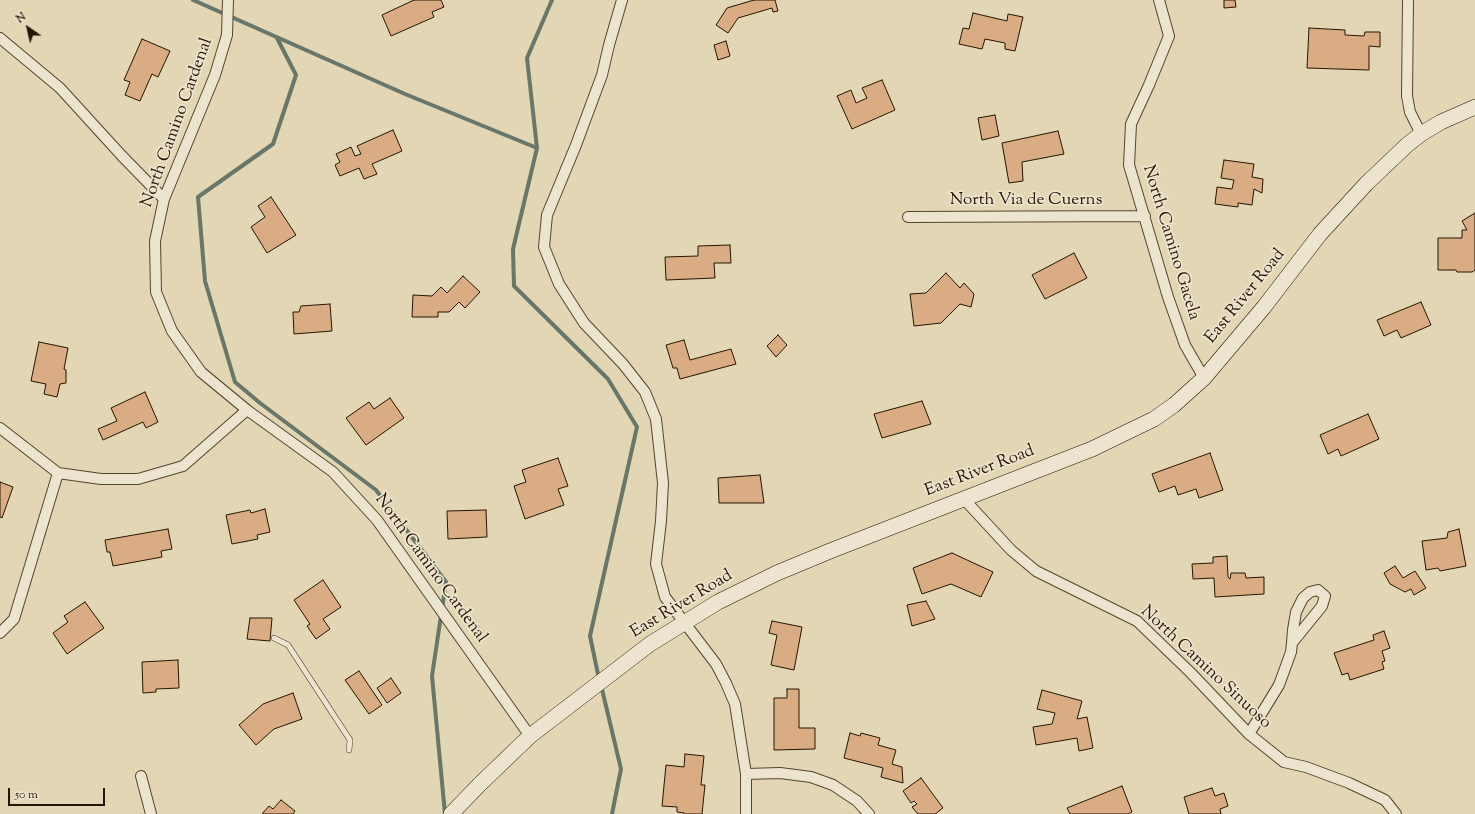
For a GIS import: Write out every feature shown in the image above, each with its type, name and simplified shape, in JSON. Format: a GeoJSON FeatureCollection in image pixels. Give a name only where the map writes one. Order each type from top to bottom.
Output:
{"type":"FeatureCollection","features":[{"type":"Feature","properties":{"kind":"street","name":"North Camino Cardenal"},"geometry":{"type":"LineString","coordinates":[[228,0],[227,35],[215,75],[164,199],[155,241],[156,292],[172,331],[201,372],[246,410],[333,472],[377,520],[530,736]]}},
{"type":"Feature","properties":{"kind":"street"},"geometry":{"type":"LineString","coordinates":[[622,0],[602,76],[576,145],[547,215],[544,247],[559,284],[584,322],[623,364],[645,392],[656,419],[663,483],[661,521],[656,564],[665,597],[716,664],[735,704],[746,774],[746,814]]}},
{"type":"Feature","properties":{"kind":"street","name":"North Camino Gacela"},"geometry":{"type":"LineString","coordinates":[[1159,0],[1169,36],[1131,124],[1129,165],[1168,297],[1185,345],[1204,378]]}},
{"type":"Feature","properties":{"kind":"street"},"geometry":{"type":"LineString","coordinates":[[1408,0],[1407,96],[1410,112],[1422,134]]}},
{"type":"Feature","properties":{"kind":"street"},"geometry":{"type":"LineString","coordinates":[[0,38],[60,88],[122,156],[164,199]]}},
{"type":"Feature","properties":{"kind":"street","name":"East River Road"},"geometry":{"type":"LineString","coordinates":[[450,814],[530,736],[650,644],[718,602],[777,573],[963,498],[1092,449],[1154,419],[1174,405],[1204,378],[1264,307],[1336,216],[1366,184],[1407,145],[1422,134],[1441,122],[1475,107]]}},
{"type":"Feature","properties":{"kind":"street","name":"North Via de Cuerns"},"geometry":{"type":"LineString","coordinates":[[908,217],[1145,216]]}},
{"type":"Feature","properties":{"kind":"street"},"geometry":{"type":"LineString","coordinates":[[0,428],[58,473],[102,479],[138,479],[182,466],[246,410]]}},
{"type":"Feature","properties":{"kind":"street"},"geometry":{"type":"LineString","coordinates":[[0,633],[14,620],[58,473]]}},
{"type":"Feature","properties":{"kind":"street","name":"North Camino Sinuoso"},"geometry":{"type":"LineString","coordinates":[[963,498],[1011,550],[1036,571],[1137,621],[1250,734],[1284,762],[1306,767],[1354,785],[1385,800],[1396,814]]}},
{"type":"Feature","properties":{"kind":"street"},"geometry":{"type":"LineString","coordinates":[[1250,734],[1279,684],[1291,652],[1292,643],[1296,612],[1303,598],[1310,592],[1318,590],[1325,596],[1322,606],[1292,643]]}},
{"type":"Feature","properties":{"kind":"street"},"geometry":{"type":"LineString","coordinates":[[746,774],[780,773],[811,777],[834,785],[857,801],[869,814]]}},
{"type":"Feature","properties":{"kind":"street"},"geometry":{"type":"LineString","coordinates":[[142,776],[151,814]]}},
{"type":"Feature","properties":{"kind":"lane"},"geometry":{"type":"LineString","coordinates":[[274,638],[288,645],[350,740],[348,750]]}},
{"type":"Feature","properties":{"kind":"building"},"geometry":{"type":"Polygon","coordinates":[[[414,0],[441,0],[444,7],[432,12],[434,17],[391,36],[382,15],[414,0]]]}},
{"type":"Feature","properties":{"kind":"building"},"geometry":{"type":"Polygon","coordinates":[[[754,0],[775,0],[778,11],[773,12],[772,8],[738,18],[728,33],[716,25],[727,8],[754,0]]]}},
{"type":"Feature","properties":{"kind":"building"},"geometry":{"type":"Polygon","coordinates":[[[1224,0],[1235,0],[1236,7],[1224,8],[1224,0]]]}},
{"type":"Feature","properties":{"kind":"building"},"geometry":{"type":"Polygon","coordinates":[[[973,13],[1007,21],[1008,14],[1023,17],[1015,51],[1005,49],[1005,43],[985,39],[982,49],[959,44],[963,28],[969,29],[973,13]]]}},
{"type":"Feature","properties":{"kind":"building"},"geometry":{"type":"Polygon","coordinates":[[[1309,28],[1345,30],[1345,35],[1364,36],[1365,32],[1380,32],[1380,47],[1369,46],[1369,70],[1307,68],[1309,28]]]}},
{"type":"Feature","properties":{"kind":"building"},"geometry":{"type":"Polygon","coordinates":[[[142,39],[170,51],[158,77],[152,74],[140,101],[125,95],[130,82],[124,80],[142,39]]]}},
{"type":"Feature","properties":{"kind":"building"},"geometry":{"type":"Polygon","coordinates":[[[726,41],[730,56],[718,60],[714,45],[726,41]]]}},
{"type":"Feature","properties":{"kind":"building"},"geometry":{"type":"Polygon","coordinates":[[[882,80],[895,110],[852,129],[837,96],[851,90],[856,103],[867,98],[862,88],[882,80]]]}},
{"type":"Feature","properties":{"kind":"building"},"geometry":{"type":"Polygon","coordinates":[[[995,115],[999,136],[982,140],[978,118],[995,115]]]}},
{"type":"Feature","properties":{"kind":"building"},"geometry":{"type":"Polygon","coordinates":[[[393,130],[402,151],[372,164],[377,174],[364,179],[359,168],[340,176],[335,165],[340,162],[336,154],[351,147],[355,156],[361,154],[357,146],[393,130]]]}},
{"type":"Feature","properties":{"kind":"building"},"geometry":{"type":"Polygon","coordinates":[[[1058,131],[1064,154],[1022,162],[1023,181],[1009,183],[1002,143],[1058,131]]]}},
{"type":"Feature","properties":{"kind":"building"},"geometry":{"type":"Polygon","coordinates":[[[1224,160],[1254,164],[1252,177],[1263,179],[1262,193],[1254,189],[1252,205],[1238,203],[1238,207],[1215,204],[1217,187],[1232,189],[1234,180],[1221,178],[1224,160]]]}},
{"type":"Feature","properties":{"kind":"building"},"geometry":{"type":"Polygon","coordinates":[[[271,197],[296,235],[267,253],[251,227],[265,217],[258,206],[271,197]]]}},
{"type":"Feature","properties":{"kind":"building"},"geometry":{"type":"Polygon","coordinates":[[[1475,213],[1475,270],[1472,272],[1457,272],[1456,270],[1438,270],[1438,238],[1462,238],[1462,230],[1467,230],[1462,221],[1475,213]]]}},
{"type":"Feature","properties":{"kind":"building"},"geometry":{"type":"Polygon","coordinates":[[[730,245],[731,263],[714,263],[715,278],[666,280],[665,257],[698,256],[698,246],[730,245]]]}},
{"type":"Feature","properties":{"kind":"building"},"geometry":{"type":"Polygon","coordinates":[[[1074,253],[1087,278],[1045,299],[1032,275],[1074,253]]]}},
{"type":"Feature","properties":{"kind":"building"},"geometry":{"type":"Polygon","coordinates":[[[946,273],[960,288],[964,283],[974,294],[971,307],[960,304],[941,323],[914,326],[910,294],[926,293],[946,273]]]}},
{"type":"Feature","properties":{"kind":"building"},"geometry":{"type":"Polygon","coordinates":[[[463,276],[480,292],[465,308],[459,302],[449,312],[438,312],[438,317],[412,317],[413,295],[432,296],[441,287],[447,293],[463,276]]]}},
{"type":"Feature","properties":{"kind":"building"},"geometry":{"type":"Polygon","coordinates":[[[1421,302],[1431,325],[1401,338],[1397,330],[1384,336],[1377,320],[1421,302]]]}},
{"type":"Feature","properties":{"kind":"building"},"geometry":{"type":"Polygon","coordinates":[[[330,304],[332,331],[294,334],[293,312],[299,312],[301,306],[330,304]]]}},
{"type":"Feature","properties":{"kind":"building"},"geometry":{"type":"Polygon","coordinates":[[[778,335],[787,345],[776,357],[767,346],[778,335]]]}},
{"type":"Feature","properties":{"kind":"building"},"geometry":{"type":"Polygon","coordinates":[[[684,340],[690,360],[731,349],[736,364],[680,379],[677,368],[673,368],[666,345],[684,340]]]}},
{"type":"Feature","properties":{"kind":"building"},"geometry":{"type":"Polygon","coordinates":[[[39,342],[68,348],[64,369],[66,370],[66,383],[60,384],[57,397],[44,394],[46,384],[31,381],[39,342]]]}},
{"type":"Feature","properties":{"kind":"building"},"geometry":{"type":"Polygon","coordinates":[[[145,392],[158,422],[146,428],[143,422],[103,440],[98,429],[117,421],[111,408],[145,392]]]}},
{"type":"Feature","properties":{"kind":"building"},"geometry":{"type":"Polygon","coordinates":[[[390,398],[404,418],[366,445],[346,418],[369,402],[374,409],[390,398]]]}},
{"type":"Feature","properties":{"kind":"building"},"geometry":{"type":"Polygon","coordinates":[[[922,401],[931,424],[882,438],[874,414],[922,401]]]}},
{"type":"Feature","properties":{"kind":"building"},"geometry":{"type":"Polygon","coordinates":[[[1368,414],[1379,439],[1341,456],[1338,449],[1328,454],[1320,435],[1368,414]]]}},
{"type":"Feature","properties":{"kind":"building"},"geometry":{"type":"Polygon","coordinates":[[[1210,453],[1223,490],[1199,498],[1196,489],[1178,495],[1175,486],[1159,492],[1152,474],[1210,453]]]}},
{"type":"Feature","properties":{"kind":"building"},"geometry":{"type":"Polygon","coordinates":[[[558,458],[568,486],[558,489],[564,505],[525,519],[514,486],[526,482],[522,470],[558,458]]]}},
{"type":"Feature","properties":{"kind":"building"},"geometry":{"type":"Polygon","coordinates":[[[760,475],[764,503],[719,503],[718,478],[760,475]]]}},
{"type":"Feature","properties":{"kind":"building"},"geometry":{"type":"Polygon","coordinates":[[[0,482],[13,487],[2,518],[0,517],[0,482]]]}},
{"type":"Feature","properties":{"kind":"building"},"geometry":{"type":"Polygon","coordinates":[[[265,509],[270,532],[257,535],[258,539],[232,544],[226,515],[250,510],[251,513],[265,509]]]}},
{"type":"Feature","properties":{"kind":"building"},"geometry":{"type":"Polygon","coordinates":[[[486,510],[487,537],[448,539],[447,511],[486,510]]]}},
{"type":"Feature","properties":{"kind":"building"},"geometry":{"type":"Polygon","coordinates":[[[168,529],[172,549],[161,551],[162,557],[113,566],[110,552],[107,552],[105,540],[168,529]]]}},
{"type":"Feature","properties":{"kind":"building"},"geometry":{"type":"Polygon","coordinates":[[[1459,529],[1466,566],[1440,571],[1438,568],[1426,570],[1422,541],[1447,538],[1448,532],[1459,529]]]}},
{"type":"Feature","properties":{"kind":"building"},"geometry":{"type":"Polygon","coordinates":[[[952,553],[993,572],[981,597],[951,584],[922,594],[913,568],[952,553]]]}},
{"type":"Feature","properties":{"kind":"building"},"geometry":{"type":"Polygon","coordinates":[[[1227,556],[1228,577],[1230,579],[1231,573],[1245,573],[1246,578],[1264,577],[1264,594],[1215,597],[1214,578],[1193,579],[1192,564],[1213,563],[1213,557],[1227,556]]]}},
{"type":"Feature","properties":{"kind":"building"},"geometry":{"type":"Polygon","coordinates":[[[1395,566],[1403,578],[1415,571],[1426,588],[1414,595],[1411,589],[1405,592],[1390,584],[1384,573],[1395,566]]]}},
{"type":"Feature","properties":{"kind":"building"},"geometry":{"type":"Polygon","coordinates":[[[323,580],[341,607],[323,619],[330,629],[316,639],[307,626],[310,624],[294,600],[323,580]]]}},
{"type":"Feature","properties":{"kind":"building"},"geometry":{"type":"Polygon","coordinates":[[[926,601],[935,619],[912,626],[907,605],[926,601]]]}},
{"type":"Feature","properties":{"kind":"building"},"geometry":{"type":"Polygon","coordinates":[[[85,602],[104,628],[67,654],[53,633],[68,622],[64,616],[85,602]]]}},
{"type":"Feature","properties":{"kind":"building"},"geometry":{"type":"Polygon","coordinates":[[[250,618],[272,618],[270,641],[247,639],[250,618]]]}},
{"type":"Feature","properties":{"kind":"building"},"geometry":{"type":"Polygon","coordinates":[[[772,621],[802,627],[794,670],[771,665],[777,635],[769,633],[772,621]]]}},
{"type":"Feature","properties":{"kind":"building"},"geometry":{"type":"Polygon","coordinates":[[[1384,631],[1390,648],[1382,651],[1385,661],[1382,662],[1384,669],[1350,680],[1348,673],[1342,675],[1334,653],[1374,640],[1373,635],[1384,631]]]}},
{"type":"Feature","properties":{"kind":"building"},"geometry":{"type":"Polygon","coordinates":[[[178,660],[179,688],[156,689],[156,692],[143,693],[142,662],[178,660]]]}},
{"type":"Feature","properties":{"kind":"building"},"geometry":{"type":"Polygon","coordinates":[[[359,671],[382,705],[369,714],[345,680],[359,671]]]}},
{"type":"Feature","properties":{"kind":"building"},"geometry":{"type":"Polygon","coordinates":[[[391,678],[401,693],[387,703],[377,688],[391,678]]]}},
{"type":"Feature","properties":{"kind":"building"},"geometry":{"type":"Polygon","coordinates":[[[787,689],[799,689],[799,728],[815,728],[815,749],[774,750],[774,698],[787,698],[787,689]]]}},
{"type":"Feature","properties":{"kind":"building"},"geometry":{"type":"Polygon","coordinates":[[[1042,690],[1082,701],[1077,719],[1087,717],[1093,748],[1079,751],[1077,738],[1036,745],[1033,727],[1052,724],[1055,713],[1037,709],[1042,690]]]}},
{"type":"Feature","properties":{"kind":"building"},"geometry":{"type":"Polygon","coordinates":[[[293,693],[302,719],[274,729],[256,745],[239,725],[263,704],[293,693]]]}},
{"type":"Feature","properties":{"kind":"building"},"geometry":{"type":"Polygon","coordinates":[[[850,733],[860,736],[861,733],[880,738],[878,745],[896,750],[892,764],[902,767],[903,783],[881,777],[883,768],[844,758],[850,733]]]}},
{"type":"Feature","properties":{"kind":"building"},"geometry":{"type":"Polygon","coordinates":[[[685,754],[704,756],[701,785],[705,785],[702,814],[684,814],[677,812],[677,807],[662,806],[666,765],[684,767],[685,754]]]}},
{"type":"Feature","properties":{"kind":"building"},"geometry":{"type":"Polygon","coordinates":[[[921,778],[943,808],[935,814],[918,814],[912,807],[917,804],[914,801],[911,803],[903,791],[921,778]]]}},
{"type":"Feature","properties":{"kind":"building"},"geometry":{"type":"Polygon","coordinates":[[[1122,786],[1132,812],[1128,814],[1070,814],[1067,808],[1122,786]]]}},
{"type":"Feature","properties":{"kind":"building"},"geometry":{"type":"Polygon","coordinates":[[[1212,788],[1215,796],[1224,793],[1228,806],[1220,809],[1221,814],[1189,814],[1184,797],[1212,788]]]}},
{"type":"Feature","properties":{"kind":"building"},"geometry":{"type":"Polygon","coordinates":[[[281,800],[295,811],[293,814],[262,814],[269,806],[273,809],[281,800]]]}},
{"type":"Feature","properties":{"kind":"waterway"},"geometry":{"type":"LineString","coordinates":[[193,0],[405,94],[537,148],[513,249],[514,286],[608,379],[637,427],[590,636],[599,679]]}},
{"type":"Feature","properties":{"kind":"waterway"},"geometry":{"type":"LineString","coordinates":[[537,148],[527,58],[552,0]]}},
{"type":"Feature","properties":{"kind":"waterway"},"geometry":{"type":"LineString","coordinates":[[277,38],[296,75],[273,144],[198,197],[205,281],[235,382],[260,403],[376,490],[446,582],[432,676],[445,814]]}},
{"type":"Feature","properties":{"kind":"waterway"},"geometry":{"type":"LineString","coordinates":[[601,685],[621,769],[612,814]]}}]}
